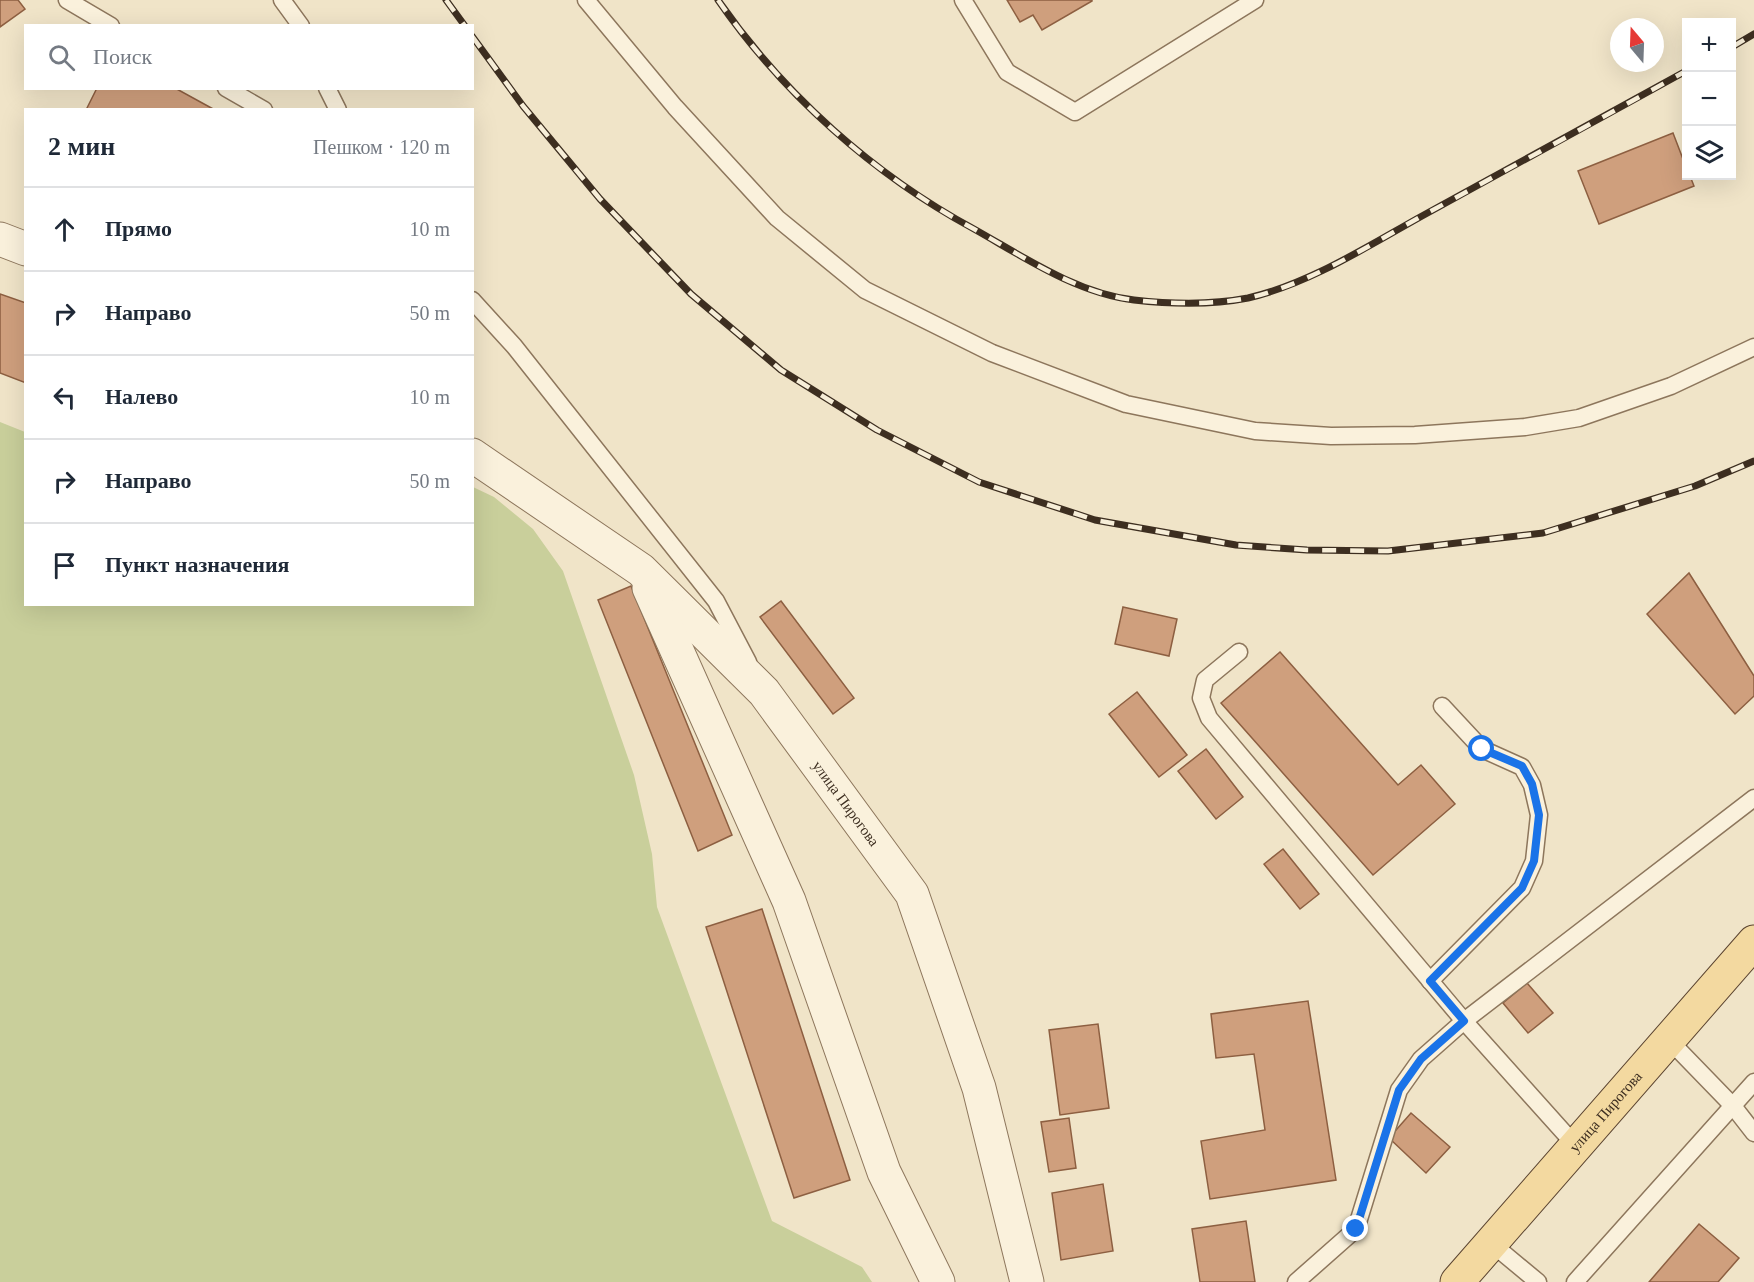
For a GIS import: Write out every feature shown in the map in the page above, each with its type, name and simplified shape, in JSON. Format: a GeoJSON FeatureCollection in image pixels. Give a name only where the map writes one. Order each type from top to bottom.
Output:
{"type":"FeatureCollection","features":[{"type":"Feature","properties":{"kind":"main road","name":"улица Пирогова"},"geometry":{"type":"LineString","coordinates":[[1457,1282],[1754,942]]}},
{"type":"Feature","properties":{"kind":"street"},"geometry":{"type":"LineString","coordinates":[[0,239],[24,248]]}},
{"type":"Feature","properties":{"kind":"street","name":"улица Пирогова"},"geometry":{"type":"LineString","coordinates":[[474,456],[641,570],[764,692],[912,894],[979,1088],[1027,1282]]}},
{"type":"Feature","properties":{"kind":"street"},"geometry":{"type":"LineString","coordinates":[[641,570],[789,901],[884,1172],[938,1282]]}},
{"type":"Feature","properties":{"kind":"lane"},"geometry":{"type":"LineString","coordinates":[[67,0],[108,24]]}},
{"type":"Feature","properties":{"kind":"lane"},"geometry":{"type":"LineString","coordinates":[[282,0],[300,24]]}},
{"type":"Feature","properties":{"kind":"lane"},"geometry":{"type":"LineString","coordinates":[[586,0],[675,106],[777,218],[865,290],[992,354],[1126,404],[1255,431],[1331,436],[1415,435],[1525,428],[1579,418],[1671,386],[1754,347]]}},
{"type":"Feature","properties":{"kind":"lane"},"geometry":{"type":"LineString","coordinates":[[963,0],[1007,72],[1075,112],[1255,0]]}},
{"type":"Feature","properties":{"kind":"lane"},"geometry":{"type":"LineString","coordinates":[[229,90],[261,108]]}},
{"type":"Feature","properties":{"kind":"lane"},"geometry":{"type":"LineString","coordinates":[[328,90],[337,108]]}},
{"type":"Feature","properties":{"kind":"lane"},"geometry":{"type":"LineString","coordinates":[[474,302],[514,346],[716,601],[764,692]]}},
{"type":"Feature","properties":{"kind":"lane"},"geometry":{"type":"LineString","coordinates":[[1239,652],[1204,680],[1201,699],[1209,718],[1464,1021],[1576,1146]]}},
{"type":"Feature","properties":{"kind":"lane"},"geometry":{"type":"LineString","coordinates":[[1430,981],[1522,888],[1534,861],[1539,815],[1532,784],[1522,766],[1482,749],[1442,706]]}},
{"type":"Feature","properties":{"kind":"lane"},"geometry":{"type":"LineString","coordinates":[[1296,1282],[1356,1229],[1399,1090],[1421,1059],[1464,1021],[1754,798]]}},
{"type":"Feature","properties":{"kind":"lane"},"geometry":{"type":"LineString","coordinates":[[1669,1040],[1733,1106],[1754,1133]]}},
{"type":"Feature","properties":{"kind":"lane"},"geometry":{"type":"LineString","coordinates":[[1575,1282],[1754,1082]]}},
{"type":"Feature","properties":{"kind":"lane"},"geometry":{"type":"LineString","coordinates":[[1491,1243],[1538,1282]]}},
{"type":"Feature","properties":{"kind":"green space"},"geometry":{"type":"Polygon","coordinates":[[[0,422],[24,432],[24,606],[474,606],[474,487],[494,497],[533,529],[563,571],[634,775],[652,854],[657,907],[772,1221],[862,1267],[872,1282],[0,1282],[0,422]]]}},
{"type":"Feature","properties":{"kind":"building"},"geometry":{"type":"Polygon","coordinates":[[[0,0],[18,0],[25,9],[0,27],[0,0]]]}},
{"type":"Feature","properties":{"kind":"building"},"geometry":{"type":"Polygon","coordinates":[[[1007,0],[1092,1],[1042,30],[1033,15],[1020,22],[1007,0]]]}},
{"type":"Feature","properties":{"kind":"building"},"geometry":{"type":"Polygon","coordinates":[[[96,90],[179,90],[211,108],[87,108],[96,90]]]}},
{"type":"Feature","properties":{"kind":"building"},"geometry":{"type":"Polygon","coordinates":[[[1673,133],[1682,157],[1682,180],[1692,180],[1694,186],[1599,224],[1578,171],[1673,133]]]}},
{"type":"Feature","properties":{"kind":"building"},"geometry":{"type":"Polygon","coordinates":[[[0,294],[24,302],[24,382],[0,373],[0,294]]]}},
{"type":"Feature","properties":{"kind":"building"},"geometry":{"type":"Polygon","coordinates":[[[1689,573],[1754,676],[1754,696],[1735,714],[1647,614],[1689,573]]]}},
{"type":"Feature","properties":{"kind":"building"},"geometry":{"type":"Polygon","coordinates":[[[631,586],[732,835],[698,851],[598,600],[631,586]]]}},
{"type":"Feature","properties":{"kind":"building"},"geometry":{"type":"Polygon","coordinates":[[[781,601],[854,698],[833,714],[760,617],[781,601]]]}},
{"type":"Feature","properties":{"kind":"building"},"geometry":{"type":"Polygon","coordinates":[[[1123,607],[1177,619],[1169,656],[1115,644],[1123,607]]]}},
{"type":"Feature","properties":{"kind":"building"},"geometry":{"type":"Polygon","coordinates":[[[1280,652],[1398,785],[1421,765],[1455,804],[1373,875],[1221,703],[1280,652]]]}},
{"type":"Feature","properties":{"kind":"building"},"geometry":{"type":"Polygon","coordinates":[[[1137,692],[1187,755],[1159,777],[1109,714],[1137,692]]]}},
{"type":"Feature","properties":{"kind":"building"},"geometry":{"type":"Polygon","coordinates":[[[1206,749],[1243,797],[1216,819],[1178,771],[1206,749]]]}},
{"type":"Feature","properties":{"kind":"building"},"geometry":{"type":"Polygon","coordinates":[[[1283,849],[1319,894],[1300,909],[1264,864],[1283,849]]]}},
{"type":"Feature","properties":{"kind":"building"},"geometry":{"type":"Polygon","coordinates":[[[762,909],[850,1180],[794,1198],[706,927],[762,909]]]}},
{"type":"Feature","properties":{"kind":"building"},"geometry":{"type":"Polygon","coordinates":[[[1527,983],[1553,1013],[1528,1033],[1503,1003],[1527,983]]]}},
{"type":"Feature","properties":{"kind":"building"},"geometry":{"type":"Polygon","coordinates":[[[1308,1001],[1336,1180],[1210,1199],[1201,1141],[1265,1130],[1254,1054],[1216,1058],[1211,1014],[1308,1001]]]}},
{"type":"Feature","properties":{"kind":"building"},"geometry":{"type":"Polygon","coordinates":[[[1098,1024],[1109,1108],[1060,1115],[1049,1030],[1098,1024]]]}},
{"type":"Feature","properties":{"kind":"building"},"geometry":{"type":"Polygon","coordinates":[[[1411,1113],[1450,1147],[1426,1173],[1389,1138],[1411,1113]]]}},
{"type":"Feature","properties":{"kind":"building"},"geometry":{"type":"Polygon","coordinates":[[[1069,1118],[1076,1168],[1049,1172],[1041,1122],[1069,1118]]]}},
{"type":"Feature","properties":{"kind":"building"},"geometry":{"type":"Polygon","coordinates":[[[1103,1184],[1113,1251],[1061,1260],[1052,1193],[1103,1184]]]}},
{"type":"Feature","properties":{"kind":"building"},"geometry":{"type":"Polygon","coordinates":[[[1246,1221],[1255,1282],[1200,1282],[1192,1229],[1246,1221]]]}},
{"type":"Feature","properties":{"kind":"building"},"geometry":{"type":"Polygon","coordinates":[[[1699,1224],[1739,1258],[1718,1282],[1649,1282],[1699,1224]]]}},
{"type":"Feature","properties":{"kind":"railway"},"geometry":{"type":"LineString","coordinates":[[446,0],[464,24]]}},
{"type":"Feature","properties":{"kind":"railway"},"geometry":{"type":"LineString","coordinates":[[718,0],[771,68],[801,100],[866,158],[901,184],[937,208],[1071,282],[1092,290],[1134,300],[1220,302],[1248,298],[1293,284],[1359,251],[1684,72]]}},
{"type":"Feature","properties":{"kind":"railway"},"geometry":{"type":"LineString","coordinates":[[1736,45],[1754,34]]}},
{"type":"Feature","properties":{"kind":"railway"},"geometry":{"type":"LineString","coordinates":[[474,39],[523,106],[600,199],[691,294],[781,370],[877,430],[979,482],[1095,520],[1236,545],[1307,550],[1388,551],[1543,533],[1695,486],[1754,461]]}},
{"type":"Feature","properties":{"kind":"route"},"geometry":{"type":"LineString","coordinates":[[1356,1229],[1399,1090],[1421,1059],[1464,1021],[1430,981],[1522,888],[1534,861],[1539,815],[1532,784],[1522,766],[1482,749]]}}]}
